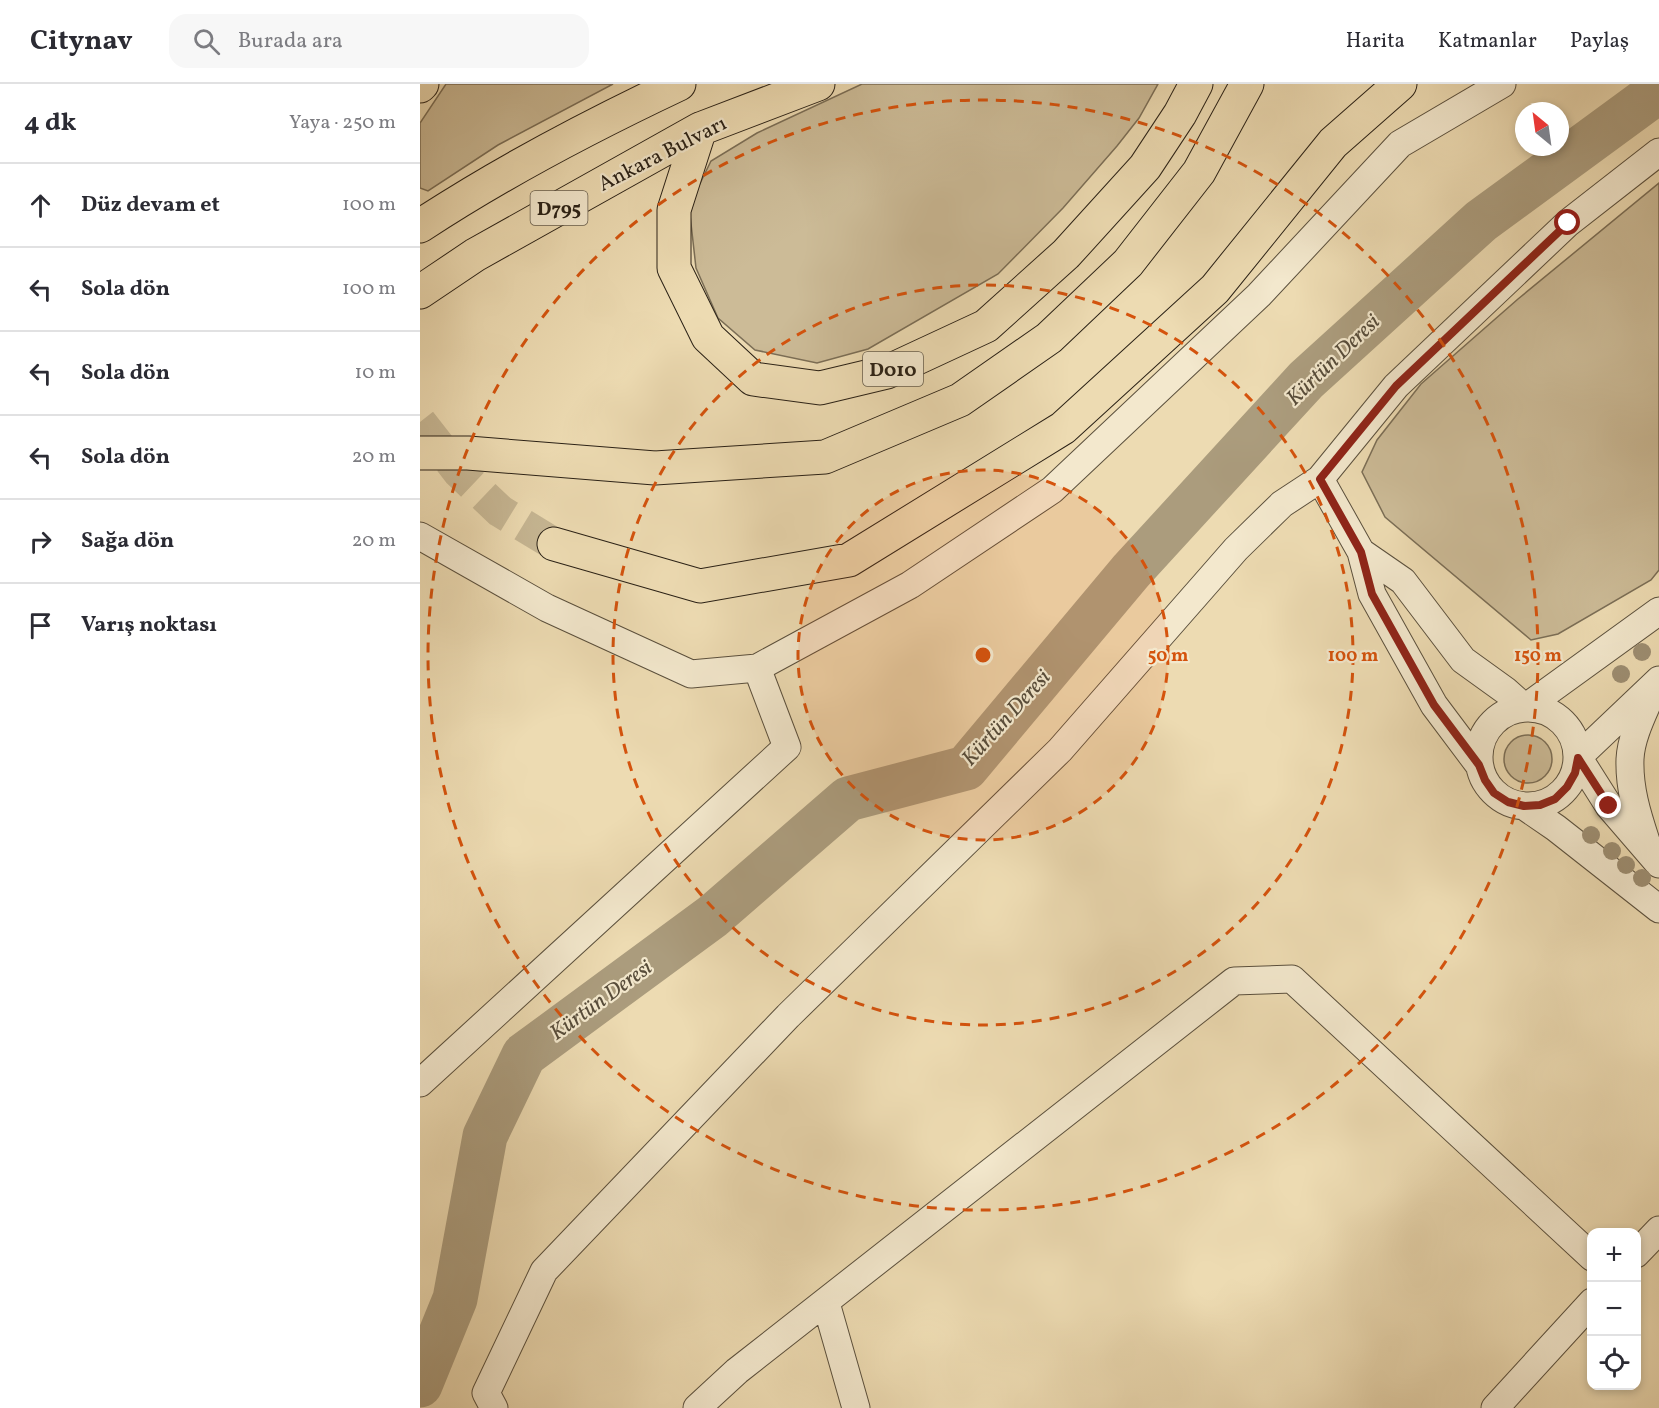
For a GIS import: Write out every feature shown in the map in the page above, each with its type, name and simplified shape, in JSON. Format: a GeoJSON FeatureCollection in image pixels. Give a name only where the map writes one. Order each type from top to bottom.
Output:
{"type":"FeatureCollection","features":[{"type":"Feature","properties":{"kind":"highway","name":"D795"},"geometry":{"type":"LineString","coordinates":[[420,226],[473,191],[679,84]]}},
{"type":"Feature","properties":{"kind":"highway","name":"Ankara Bulvarı"},"geometry":{"type":"LineString","coordinates":[[420,292],[475,255],[700,129],[818,84]]}},
{"type":"Feature","properties":{"kind":"highway","name":"D010"},"geometry":{"type":"LineString","coordinates":[[700,129],[674,210],[674,268],[708,337],[753,379],[820,387],[887,372],[986,326],[1066,254],[1145,167],[1180,114],[1196,84]]}},
{"type":"Feature","properties":{"kind":"highway"},"geometry":{"type":"LineString","coordinates":[[420,453],[468,453],[655,468],[825,457],[960,400],[1049,338],[1128,263],[1199,172],[1247,84]]}},
{"type":"Feature","properties":{"kind":"highway"},"geometry":{"type":"LineString","coordinates":[[554,544],[699,585],[849,560],[1063,428],[1215,289],[1333,143],[1400,84]]}},
{"type":"Feature","properties":{"kind":"street"},"geometry":{"type":"LineString","coordinates":[[420,536],[547,608],[691,674],[757,668],[910,585],[1052,490],[1259,295],[1400,144],[1502,84]]}},
{"type":"Feature","properties":{"kind":"street"},"geometry":{"type":"LineString","coordinates":[[495,1408],[486,1393],[544,1271],[788,1016],[1060,750],[1236,549],[1282,504],[1320,479],[1405,378],[1568,223],[1659,152]]}},
{"type":"Feature","properties":{"kind":"street"},"geometry":{"type":"LineString","coordinates":[[1320,479],[1361,552],[1372,594],[1434,705],[1479,765],[1494,793],[1508,802],[1524,806],[1540,805],[1555,799],[1567,787],[1575,773],[1578,758],[1575,741],[1568,727],[1556,716],[1541,709],[1525,708],[1509,712],[1495,720],[1485,733],[1480,748],[1479,765]]}},
{"type":"Feature","properties":{"kind":"street"},"geometry":{"type":"LineString","coordinates":[[1361,552],[1403,581],[1463,660],[1506,691],[1525,708]]}},
{"type":"Feature","properties":{"kind":"street"},"geometry":{"type":"LineString","coordinates":[[1525,708],[1659,611]]}},
{"type":"Feature","properties":{"kind":"street"},"geometry":{"type":"LineString","coordinates":[[420,1083],[787,747],[757,668]]}},
{"type":"Feature","properties":{"kind":"street"},"geometry":{"type":"LineString","coordinates":[[1578,758],[1658,681]]}},
{"type":"Feature","properties":{"kind":"street"},"geometry":{"type":"LineString","coordinates":[[1654,859],[1633,804],[1630,758],[1638,726],[1658,681]]}},
{"type":"Feature","properties":{"kind":"street"},"geometry":{"type":"LineString","coordinates":[[1578,758],[1609,806],[1654,859]]}},
{"type":"Feature","properties":{"kind":"street"},"geometry":{"type":"LineString","coordinates":[[1524,806],[1556,828],[1659,909]]}},
{"type":"Feature","properties":{"kind":"street"},"geometry":{"type":"LineString","coordinates":[[697,1408],[737,1371],[1234,981],[1292,979],[1587,1252]]}},
{"type":"Feature","properties":{"kind":"street"},"geometry":{"type":"LineString","coordinates":[[1641,1249],[1659,1230]]}},
{"type":"Feature","properties":{"kind":"street"},"geometry":{"type":"LineString","coordinates":[[826,1303],[856,1408]]}},
{"type":"Feature","properties":{"kind":"street"},"geometry":{"type":"LineString","coordinates":[[1495,1408],[1587,1307]]}},
{"type":"Feature","properties":{"kind":"shaded area"},"geometry":{"type":"Polygon","coordinates":[[[446,84],[613,84],[498,145],[428,191],[420,188],[420,123],[446,84]]]}},
{"type":"Feature","properties":{"kind":"shaded area"},"geometry":{"type":"Polygon","coordinates":[[[862,84],[1158,84],[1139,118],[1117,146],[1063,208],[998,274],[868,349],[817,363],[755,350],[718,318],[696,268],[689,206],[711,161],[757,133],[862,84]]]}},
{"type":"Feature","properties":{"kind":"shaded area"},"geometry":{"type":"Polygon","coordinates":[[[1659,183],[1659,570],[1651,580],[1558,634],[1531,640],[1385,517],[1362,472],[1377,440],[1421,384],[1518,299],[1659,183]]]}},
{"type":"Feature","properties":{"kind":"shaded area"},"geometry":{"type":"Polygon","coordinates":[[[1523,735],[1533,735],[1545,742],[1552,754],[1552,764],[1545,776],[1533,783],[1523,783],[1508,772],[1504,764],[1504,754],[1515,739],[1523,735]]]}},
{"type":"Feature","properties":{"kind":"waterway","name":"Kürtün Deresi"},"geometry":{"type":"LineString","coordinates":[[420,1385],[455,1299],[485,1136],[524,1055],[713,916],[848,799],[966,768],[1131,571],[1306,380],[1481,221],[1649,98],[1659,88]]}},
{"type":"Feature","properties":{"kind":"tunnel"},"geometry":{"type":"LineString","coordinates":[[420,422],[459,472],[500,511],[554,544]]}},
{"type":"Feature","properties":{"kind":"route"},"geometry":{"type":"LineString","coordinates":[[1568,223],[1396,386],[1320,479],[1361,552],[1372,594],[1434,705],[1479,765],[1494,793],[1508,802],[1524,806],[1540,805],[1555,799],[1567,787],[1575,773],[1578,758],[1609,806]]}}]}
